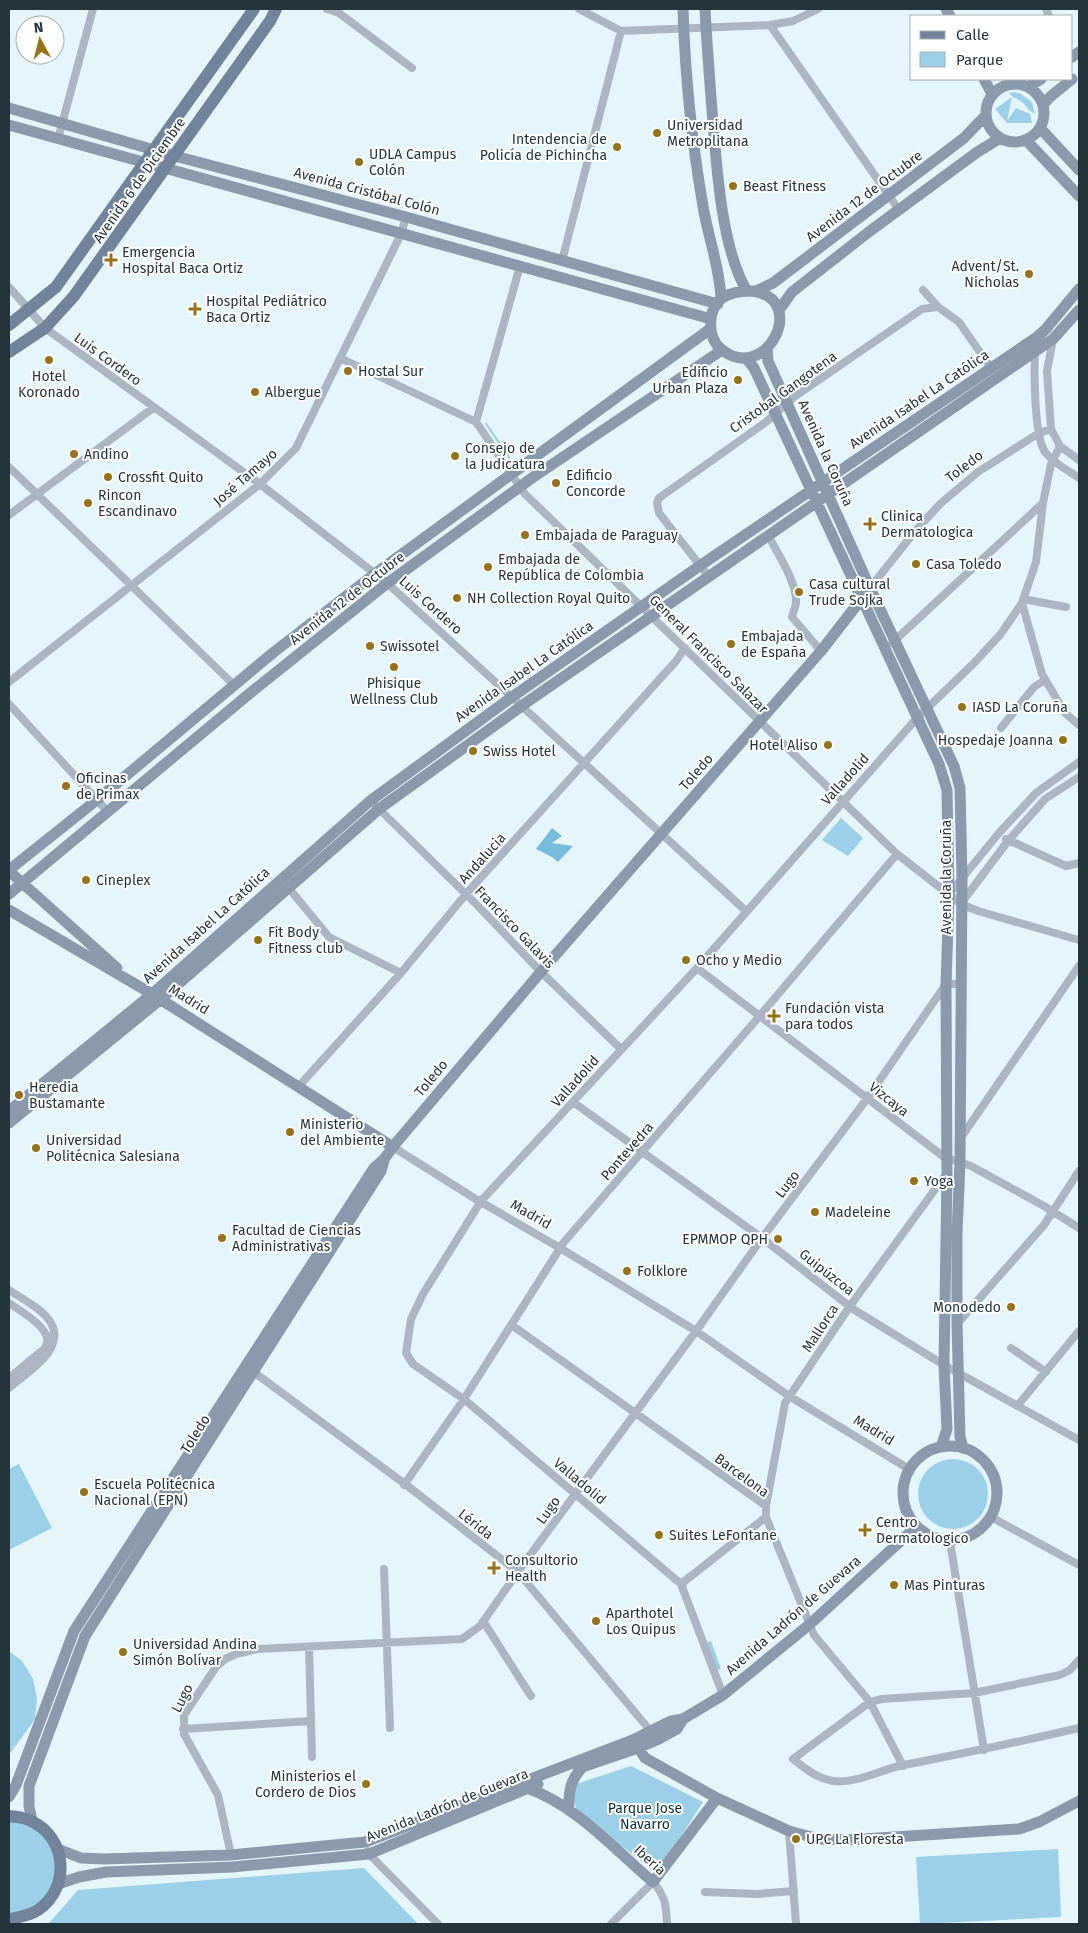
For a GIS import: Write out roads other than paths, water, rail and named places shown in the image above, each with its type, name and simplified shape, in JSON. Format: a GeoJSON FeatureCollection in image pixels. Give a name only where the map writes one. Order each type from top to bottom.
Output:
{"type":"FeatureCollection","features":[{"type":"Feature","properties":{"kind":"main road","name":"Avenida 6 de Diciembre"},"geometry":{"type":"LineString","coordinates":[[9,325],[56,287],[254,9]]}},
{"type":"Feature","properties":{"kind":"main road","name":"Avenida 6 de Diciembre"},"geometry":{"type":"LineString","coordinates":[[9,352],[45,328],[79,289],[270,21],[276,9]]}},
{"type":"Feature","properties":{"kind":"main road"},"geometry":{"type":"LineString","coordinates":[[683,9],[692,118],[702,205],[720,285],[719,302],[711,324],[712,338],[722,350],[735,357],[746,358],[753,357],[773,342],[779,324],[779,310],[774,301],[768,296],[752,291],[737,292],[719,302]]}},
{"type":"Feature","properties":{"kind":"main road"},"geometry":{"type":"LineString","coordinates":[[705,9],[721,200],[740,280],[752,291]]}},
{"type":"Feature","properties":{"kind":"main road"},"geometry":{"type":"LineString","coordinates":[[985,80],[992,94]]}},
{"type":"Feature","properties":{"kind":"main road"},"geometry":{"type":"LineString","coordinates":[[1028,87],[1039,80]]}},
{"type":"Feature","properties":{"kind":"main road"},"geometry":{"type":"LineString","coordinates":[[1043,106],[1050,97],[1071,80]]}},
{"type":"Feature","properties":{"kind":"main road"},"geometry":{"type":"LineString","coordinates":[[1004,82],[1028,87],[1035,91],[1043,106],[1044,117],[1040,128],[1026,140],[1008,142],[1000,138],[988,126],[985,116],[986,104],[992,94],[1004,82]]}},
{"type":"Feature","properties":{"kind":"main road","name":"Avenida Cristóbal Colón"},"geometry":{"type":"LineString","coordinates":[[9,108],[63,122],[175,156],[719,302]]}},
{"type":"Feature","properties":{"kind":"main road"},"geometry":{"type":"LineString","coordinates":[[692,118],[713,116]]}},
{"type":"Feature","properties":{"kind":"main road","name":"Avenida 12 de Octubre"},"geometry":{"type":"LineString","coordinates":[[752,291],[773,283],[889,197],[964,138],[985,116]]}},
{"type":"Feature","properties":{"kind":"main road"},"geometry":{"type":"LineString","coordinates":[[9,125],[520,266],[711,324]]}},
{"type":"Feature","properties":{"kind":"main road"},"geometry":{"type":"LineString","coordinates":[[1040,128],[1079,170]]}},
{"type":"Feature","properties":{"kind":"main road"},"geometry":{"type":"LineString","coordinates":[[779,310],[792,292],[899,210],[976,153],[1000,138]]}},
{"type":"Feature","properties":{"kind":"main road"},"geometry":{"type":"LineString","coordinates":[[1026,140],[1079,196]]}},
{"type":"Feature","properties":{"kind":"main road","name":"Avenida Isabel La Católica"},"geometry":{"type":"LineString","coordinates":[[9,1123],[374,805],[512,697],[700,565],[1037,337],[1046,330],[1079,289]]}},
{"type":"Feature","properties":{"kind":"main road"},"geometry":{"type":"LineString","coordinates":[[1034,352],[1053,339],[1079,310]]}},
{"type":"Feature","properties":{"kind":"main road","name":"Avenida 12 de Octubre"},"geometry":{"type":"LineString","coordinates":[[9,870],[98,799],[234,685],[375,573],[711,324]]}},
{"type":"Feature","properties":{"kind":"main road","name":"Avenida la Coruña"},"geometry":{"type":"LineString","coordinates":[[767,348],[768,361],[870,588],[928,707],[954,766],[960,788],[962,879],[957,1324],[960,1437],[963,1447]]}},
{"type":"Feature","properties":{"kind":"main road","name":"Avenida 12 de Octubre"},"geometry":{"type":"LineString","coordinates":[[9,894],[387,583],[520,487],[660,390],[722,350]]}},
{"type":"Feature","properties":{"kind":"main road","name":"Avenida Isabel La Católica"},"geometry":{"type":"LineString","coordinates":[[374,805],[1034,352]]}},
{"type":"Feature","properties":{"kind":"main road","name":"Avenida la Coruña"},"geometry":{"type":"LineString","coordinates":[[746,358],[754,368],[939,764],[947,790],[949,894],[946,984],[947,1173],[944,1365],[947,1429],[941,1447]]}},
{"type":"Feature","properties":{"kind":"main road","name":"Toledo"},"geometry":{"type":"LineString","coordinates":[[9,1796],[16,1786],[74,1631],[382,1171],[384,1160],[393,1147],[541,972],[821,651],[870,588]]}},
{"type":"Feature","properties":{"kind":"main road","name":"Madrid"},"geometry":{"type":"LineString","coordinates":[[9,870],[21,883],[138,986]]}},
{"type":"Feature","properties":{"kind":"main road","name":"Madrid"},"geometry":{"type":"LineString","coordinates":[[9,910],[156,996],[393,1147]]}},
{"type":"Feature","properties":{"kind":"main road","name":"Avenida Isabel La Católica"},"geometry":{"type":"LineString","coordinates":[[9,1111],[156,996]]}},
{"type":"Feature","properties":{"kind":"main road","name":"Toledo"},"geometry":{"type":"LineString","coordinates":[[32,1821],[29,1806],[29,1786],[85,1636],[249,1369]]}},
{"type":"Feature","properties":{"kind":"main road"},"geometry":{"type":"LineString","coordinates":[[941,1447],[963,1447],[982,1458],[991,1468],[996,1480],[998,1493],[996,1506],[991,1517],[980,1530],[964,1538],[948,1540],[935,1538],[916,1526],[906,1512],[903,1498],[903,1483],[909,1470],[922,1455],[941,1447]]}},
{"type":"Feature","properties":{"kind":"main road","name":"Avenida Ladrón de Guevara"},"geometry":{"type":"LineString","coordinates":[[58,1884],[79,1877],[106,1872],[232,1867],[369,1854],[636,1744],[654,1736],[671,1721],[683,1719],[723,1695],[810,1624],[916,1526]]}},
{"type":"Feature","properties":{"kind":"main road"},"geometry":{"type":"LineString","coordinates":[[636,1744],[645,1758],[717,1798],[789,1831],[819,1839],[847,1840],[1019,1828],[1039,1822],[1079,1801]]}},
{"type":"Feature","properties":{"kind":"main road","name":"Avenida Ladrón de Guevara"},"geometry":{"type":"LineString","coordinates":[[58,1849],[81,1858],[90,1859],[230,1854],[365,1842],[595,1754],[636,1744]]}},
{"type":"Feature","properties":{"kind":"main road"},"geometry":{"type":"LineString","coordinates":[[570,1810],[569,1787],[582,1766],[595,1754]]}},
{"type":"Feature","properties":{"kind":"main road","name":"Iberia"},"geometry":{"type":"LineString","coordinates":[[527,1788],[551,1798],[570,1810],[653,1882]]}},
{"type":"Feature","properties":{"kind":"main road"},"geometry":{"type":"LineString","coordinates":[[653,1882],[717,1798]]}},
{"type":"Feature","properties":{"kind":"main road"},"geometry":{"type":"LineString","coordinates":[[9,1816],[32,1821],[43,1828],[52,1837],[58,1849],[61,1868],[58,1884],[50,1899],[38,1910],[24,1917],[9,1919]]}},
{"type":"Feature","properties":{"kind":"street"},"geometry":{"type":"LineString","coordinates":[[58,139],[93,9]]}},
{"type":"Feature","properties":{"kind":"street"},"geometry":{"type":"LineString","coordinates":[[327,9],[338,14],[412,68]]}},
{"type":"Feature","properties":{"kind":"street"},"geometry":{"type":"LineString","coordinates":[[579,9],[621,31],[770,25],[793,21],[818,9]]}},
{"type":"Feature","properties":{"kind":"street"},"geometry":{"type":"LineString","coordinates":[[770,25],[899,210]]}},
{"type":"Feature","properties":{"kind":"street"},"geometry":{"type":"LineString","coordinates":[[562,261],[621,31]]}},
{"type":"Feature","properties":{"kind":"street","name":"José Tamayo"},"geometry":{"type":"LineString","coordinates":[[9,682],[260,484],[296,448],[401,234],[406,217]]}},
{"type":"Feature","properties":{"kind":"street"},"geometry":{"type":"LineString","coordinates":[[340,358],[476,422],[520,266]]}},
{"type":"Feature","properties":{"kind":"street","name":"Luis Cordero"},"geometry":{"type":"LineString","coordinates":[[9,287],[45,328],[260,484],[387,583],[746,911]]}},
{"type":"Feature","properties":{"kind":"street"},"geometry":{"type":"LineString","coordinates":[[923,290],[938,307],[959,322],[991,368]]}},
{"type":"Feature","properties":{"kind":"street","name":"Cristobal Gangotena"},"geometry":{"type":"LineString","coordinates":[[709,576],[659,513],[657,503],[659,498],[775,414],[786,402],[922,309],[938,307]]}},
{"type":"Feature","properties":{"kind":"street"},"geometry":{"type":"LineString","coordinates":[[1037,337],[1034,352],[1034,371],[1039,433],[1044,450],[1052,459],[1079,478]]}},
{"type":"Feature","properties":{"kind":"street"},"geometry":{"type":"LineString","coordinates":[[1053,339],[1047,370],[1051,429],[1060,446],[1079,460]]}},
{"type":"Feature","properties":{"kind":"street"},"geometry":{"type":"LineString","coordinates":[[1034,371],[1047,370]]}},
{"type":"Feature","properties":{"kind":"street"},"geometry":{"type":"LineString","coordinates":[[9,516],[153,408]]}},
{"type":"Feature","properties":{"kind":"street","name":"General Francisco Salazar"},"geometry":{"type":"LineString","coordinates":[[476,422],[520,487],[897,854],[961,904],[978,911],[1079,940]]}},
{"type":"Feature","properties":{"kind":"street","name":"Toledo"},"geometry":{"type":"LineString","coordinates":[[870,588],[916,530],[941,503],[978,472],[1039,433],[1051,429]]}},
{"type":"Feature","properties":{"kind":"street","name":"Valladolid"},"geometry":{"type":"LineString","coordinates":[[723,1695],[681,1584],[464,1400],[413,1364],[406,1353],[411,1320],[423,1294],[481,1202],[697,968],[917,718],[1000,635],[1023,601],[1036,562],[1043,503],[1052,459],[1060,446]]}},
{"type":"Feature","properties":{"kind":"street"},"geometry":{"type":"LineString","coordinates":[[9,467],[234,685]]}},
{"type":"Feature","properties":{"kind":"street"},"geometry":{"type":"LineString","coordinates":[[883,647],[895,641],[1043,503]]}},
{"type":"Feature","properties":{"kind":"street"},"geometry":{"type":"LineString","coordinates":[[768,535],[791,580],[795,593],[796,604],[792,617],[821,651]]}},
{"type":"Feature","properties":{"kind":"street"},"geometry":{"type":"LineString","coordinates":[[1066,607],[1023,601],[1042,674],[1065,713],[1079,725]]}},
{"type":"Feature","properties":{"kind":"street","name":"Andalucia"},"geometry":{"type":"LineString","coordinates":[[300,1086],[401,973],[466,894],[676,661],[685,648]]}},
{"type":"Feature","properties":{"kind":"street"},"geometry":{"type":"LineString","coordinates":[[1001,728],[1034,687],[1045,680]]}},
{"type":"Feature","properties":{"kind":"street"},"geometry":{"type":"LineString","coordinates":[[9,704],[108,812]]}},
{"type":"Feature","properties":{"kind":"street"},"geometry":{"type":"LineString","coordinates":[[949,894],[999,833],[1036,793],[1079,762]]}},
{"type":"Feature","properties":{"kind":"street"},"geometry":{"type":"LineString","coordinates":[[961,904],[1008,841],[1045,799],[1079,777]]}},
{"type":"Feature","properties":{"kind":"street","name":"Francisco Galavis"},"geometry":{"type":"LineString","coordinates":[[374,805],[621,1049]]}},
{"type":"Feature","properties":{"kind":"street"},"geometry":{"type":"LineString","coordinates":[[999,833],[1008,841],[1066,866],[1079,863]]}},
{"type":"Feature","properties":{"kind":"street","name":"Pontevedra"},"geometry":{"type":"LineString","coordinates":[[404,1484],[464,1400],[513,1326],[560,1248],[897,854]]}},
{"type":"Feature","properties":{"kind":"street"},"geometry":{"type":"LineString","coordinates":[[284,883],[329,937],[401,973]]}},
{"type":"Feature","properties":{"kind":"street"},"geometry":{"type":"LineString","coordinates":[[960,1139],[1079,966]]}},
{"type":"Feature","properties":{"kind":"street","name":"Vizcaya"},"geometry":{"type":"LineString","coordinates":[[697,968],[946,1158],[971,1166],[1079,1228]]}},
{"type":"Feature","properties":{"kind":"street"},"geometry":{"type":"LineString","coordinates":[[946,984],[961,984]]}},
{"type":"Feature","properties":{"kind":"street","name":"Lugo"},"geometry":{"type":"LineString","coordinates":[[230,1854],[218,1796],[189,1744],[183,1729],[184,1715],[216,1666],[236,1654],[258,1649],[462,1639],[471,1634],[483,1621],[762,1238],[867,1098],[946,984]]}},
{"type":"Feature","properties":{"kind":"street","name":"Guipúzcoa"},"geometry":{"type":"LineString","coordinates":[[573,1102],[762,1238],[850,1306],[944,1365],[1079,1440]]}},
{"type":"Feature","properties":{"kind":"street","name":"Madrid"},"geometry":{"type":"LineString","coordinates":[[393,1147],[696,1331],[789,1396],[909,1470]]}},
{"type":"Feature","properties":{"kind":"street","name":"Mallorca"},"geometry":{"type":"LineString","coordinates":[[766,1506],[785,1403],[850,1306],[947,1173],[960,1162]]}},
{"type":"Feature","properties":{"kind":"street"},"geometry":{"type":"LineString","coordinates":[[957,1324],[1044,1225],[1079,1171]]}},
{"type":"Feature","properties":{"kind":"street"},"geometry":{"type":"LineString","coordinates":[[9,1290],[51,1322],[46,1346],[9,1378]]}},
{"type":"Feature","properties":{"kind":"street"},"geometry":{"type":"LineString","coordinates":[[9,1303],[50,1332],[55,1341],[52,1348],[42,1359],[9,1388]]}},
{"type":"Feature","properties":{"kind":"street","name":"Barcelona"},"geometry":{"type":"LineString","coordinates":[[513,1326],[766,1506],[766,1517],[814,1635],[870,1702],[903,1766]]}},
{"type":"Feature","properties":{"kind":"street"},"geometry":{"type":"LineString","coordinates":[[1018,1405],[1079,1331]]}},
{"type":"Feature","properties":{"kind":"street"},"geometry":{"type":"LineString","coordinates":[[1011,1348],[1046,1372]]}},
{"type":"Feature","properties":{"kind":"street","name":"Lérida"},"geometry":{"type":"LineString","coordinates":[[249,1369],[404,1484],[518,1572],[654,1736]]}},
{"type":"Feature","properties":{"kind":"street"},"geometry":{"type":"LineString","coordinates":[[681,1584],[766,1517]]}},
{"type":"Feature","properties":{"kind":"street"},"geometry":{"type":"LineString","coordinates":[[991,1517],[1079,1564]]}},
{"type":"Feature","properties":{"kind":"street"},"geometry":{"type":"LineString","coordinates":[[948,1540],[951,1548],[984,1750]]}},
{"type":"Feature","properties":{"kind":"street"},"geometry":{"type":"LineString","coordinates":[[384,1569],[390,1728]]}},
{"type":"Feature","properties":{"kind":"street"},"geometry":{"type":"LineString","coordinates":[[483,1621],[531,1696]]}},
{"type":"Feature","properties":{"kind":"street"},"geometry":{"type":"LineString","coordinates":[[309,1647],[312,1757]]}},
{"type":"Feature","properties":{"kind":"street"},"geometry":{"type":"LineString","coordinates":[[1079,1660],[1070,1670],[1054,1677],[974,1694],[882,1699],[870,1702],[793,1759],[814,1776],[833,1781],[849,1781],[903,1766],[1079,1728]]}},
{"type":"Feature","properties":{"kind":"street"},"geometry":{"type":"LineString","coordinates":[[183,1729],[311,1721]]}},
{"type":"Feature","properties":{"kind":"street"},"geometry":{"type":"LineString","coordinates":[[789,1831],[796,1924]]}},
{"type":"Feature","properties":{"kind":"street"},"geometry":{"type":"LineString","coordinates":[[365,1842],[369,1854],[438,1924]]}},
{"type":"Feature","properties":{"kind":"street"},"geometry":{"type":"LineString","coordinates":[[610,1924],[653,1882]]}},
{"type":"Feature","properties":{"kind":"street","name":"Iberia"},"geometry":{"type":"LineString","coordinates":[[653,1882],[664,1899],[667,1924]]}},
{"type":"Feature","properties":{"kind":"street"},"geometry":{"type":"LineString","coordinates":[[705,1892],[757,1894],[794,1892]]}},
{"type":"Feature","properties":{"kind":"place","name":"Universidad Metroplitana"},"geometry":{"type":"Point","coordinates":[657,133]}},
{"type":"Feature","properties":{"kind":"place","name":"Intendencia de Policía de Pichincha"},"geometry":{"type":"Point","coordinates":[617,147]}},
{"type":"Feature","properties":{"kind":"place","name":"UDLA Campus Colón"},"geometry":{"type":"Point","coordinates":[359,162]}},
{"type":"Feature","properties":{"kind":"place","name":"Beast Fitness"},"geometry":{"type":"Point","coordinates":[733,186]}},
{"type":"Feature","properties":{"kind":"place","name":"Emergencia Hospital Baca Ortiz"},"geometry":{"type":"Point","coordinates":[111,260]}},
{"type":"Feature","properties":{"kind":"place","name":"Advent/St. Nicholas"},"geometry":{"type":"Point","coordinates":[1029,274]}},
{"type":"Feature","properties":{"kind":"place","name":"Hospital Pediátrico Baca Ortiz"},"geometry":{"type":"Point","coordinates":[195,309]}},
{"type":"Feature","properties":{"kind":"place","name":"Hotel Koronado"},"geometry":{"type":"Point","coordinates":[49,360]}},
{"type":"Feature","properties":{"kind":"place","name":"Hostal Sur"},"geometry":{"type":"Point","coordinates":[348,371]}},
{"type":"Feature","properties":{"kind":"place","name":"Edificio Urban Plaza"},"geometry":{"type":"Point","coordinates":[738,380]}},
{"type":"Feature","properties":{"kind":"place","name":"Albergue"},"geometry":{"type":"Point","coordinates":[255,392]}},
{"type":"Feature","properties":{"kind":"place","name":"Andino"},"geometry":{"type":"Point","coordinates":[74,454]}},
{"type":"Feature","properties":{"kind":"place","name":"Consejo de la Judicatura"},"geometry":{"type":"Point","coordinates":[455,456]}},
{"type":"Feature","properties":{"kind":"place","name":"Crossfit Quito"},"geometry":{"type":"Point","coordinates":[108,477]}},
{"type":"Feature","properties":{"kind":"place","name":"Edificio Concorde"},"geometry":{"type":"Point","coordinates":[556,483]}},
{"type":"Feature","properties":{"kind":"place","name":"Rincon Escandinavo"},"geometry":{"type":"Point","coordinates":[88,503]}},
{"type":"Feature","properties":{"kind":"place","name":"Clinica Dermatologica"},"geometry":{"type":"Point","coordinates":[870,524]}},
{"type":"Feature","properties":{"kind":"place","name":"Embajada de Paraguay"},"geometry":{"type":"Point","coordinates":[525,535]}},
{"type":"Feature","properties":{"kind":"place","name":"Casa Toledo"},"geometry":{"type":"Point","coordinates":[916,564]}},
{"type":"Feature","properties":{"kind":"place","name":"Embajada de República de Colombia"},"geometry":{"type":"Point","coordinates":[488,567]}},
{"type":"Feature","properties":{"kind":"place","name":"Casa cultural Trude Sojka"},"geometry":{"type":"Point","coordinates":[799,592]}},
{"type":"Feature","properties":{"kind":"place","name":"NH Collection Royal Quito"},"geometry":{"type":"Point","coordinates":[457,598]}},
{"type":"Feature","properties":{"kind":"place","name":"Embajada de España"},"geometry":{"type":"Point","coordinates":[731,644]}},
{"type":"Feature","properties":{"kind":"place","name":"Swissotel"},"geometry":{"type":"Point","coordinates":[370,646]}},
{"type":"Feature","properties":{"kind":"place","name":"Phisique Wellness Club"},"geometry":{"type":"Point","coordinates":[394,667]}},
{"type":"Feature","properties":{"kind":"place","name":"IASD La Coruña"},"geometry":{"type":"Point","coordinates":[962,707]}},
{"type":"Feature","properties":{"kind":"place","name":"Hospedaje Joanna"},"geometry":{"type":"Point","coordinates":[1063,740]}},
{"type":"Feature","properties":{"kind":"place","name":"Hotel Aliso"},"geometry":{"type":"Point","coordinates":[828,745]}},
{"type":"Feature","properties":{"kind":"place","name":"Swiss Hotel"},"geometry":{"type":"Point","coordinates":[473,751]}},
{"type":"Feature","properties":{"kind":"place","name":"Oficinas de Primax"},"geometry":{"type":"Point","coordinates":[66,786]}},
{"type":"Feature","properties":{"kind":"place","name":"Cineplex"},"geometry":{"type":"Point","coordinates":[86,880]}},
{"type":"Feature","properties":{"kind":"place","name":"Fit Body Fitness club"},"geometry":{"type":"Point","coordinates":[258,940]}},
{"type":"Feature","properties":{"kind":"place","name":"Ocho y Medio"},"geometry":{"type":"Point","coordinates":[686,960]}},
{"type":"Feature","properties":{"kind":"place","name":"Fundación vista para todos"},"geometry":{"type":"Point","coordinates":[774,1016]}},
{"type":"Feature","properties":{"kind":"place","name":"Heredia Bustamante"},"geometry":{"type":"Point","coordinates":[19,1095]}},
{"type":"Feature","properties":{"kind":"place","name":"Ministerio del Ambiente"},"geometry":{"type":"Point","coordinates":[290,1132]}},
{"type":"Feature","properties":{"kind":"place","name":"Universidad Politécnica Salesiana"},"geometry":{"type":"Point","coordinates":[36,1148]}},
{"type":"Feature","properties":{"kind":"place","name":"Yoga"},"geometry":{"type":"Point","coordinates":[914,1181]}},
{"type":"Feature","properties":{"kind":"place","name":"Madeleine"},"geometry":{"type":"Point","coordinates":[815,1212]}},
{"type":"Feature","properties":{"kind":"place","name":"Facultad de Ciencias Administrativas"},"geometry":{"type":"Point","coordinates":[222,1238]}},
{"type":"Feature","properties":{"kind":"place","name":"EPMMOP QPH"},"geometry":{"type":"Point","coordinates":[778,1239]}},
{"type":"Feature","properties":{"kind":"place","name":"Folklore"},"geometry":{"type":"Point","coordinates":[627,1271]}},
{"type":"Feature","properties":{"kind":"place","name":"Monodedo"},"geometry":{"type":"Point","coordinates":[1011,1307]}},
{"type":"Feature","properties":{"kind":"place","name":"Escuela Politécnica Nacional (EPN)"},"geometry":{"type":"Point","coordinates":[84,1492]}},
{"type":"Feature","properties":{"kind":"place","name":"Centro Dermatologico"},"geometry":{"type":"Point","coordinates":[865,1530]}},
{"type":"Feature","properties":{"kind":"place","name":"Suites LeFontane"},"geometry":{"type":"Point","coordinates":[659,1535]}},
{"type":"Feature","properties":{"kind":"place","name":"Consultorio Health"},"geometry":{"type":"Point","coordinates":[494,1568]}},
{"type":"Feature","properties":{"kind":"place","name":"Mas Pinturas"},"geometry":{"type":"Point","coordinates":[894,1585]}},
{"type":"Feature","properties":{"kind":"place","name":"Aparthotel Los Quipus"},"geometry":{"type":"Point","coordinates":[596,1621]}},
{"type":"Feature","properties":{"kind":"place","name":"Universidad Andina Simón Bolívar"},"geometry":{"type":"Point","coordinates":[123,1652]}},
{"type":"Feature","properties":{"kind":"place","name":"Ministerios el Cordero de Dios"},"geometry":{"type":"Point","coordinates":[366,1784]}},
{"type":"Feature","properties":{"kind":"place","name":"UPC La Floresta"},"geometry":{"type":"Point","coordinates":[796,1839]}},
{"type":"Feature","properties":{"kind":"park label","name":"Parque Jose Navarro"},"geometry":{"type":"Point","coordinates":[645,1816]}}]}
